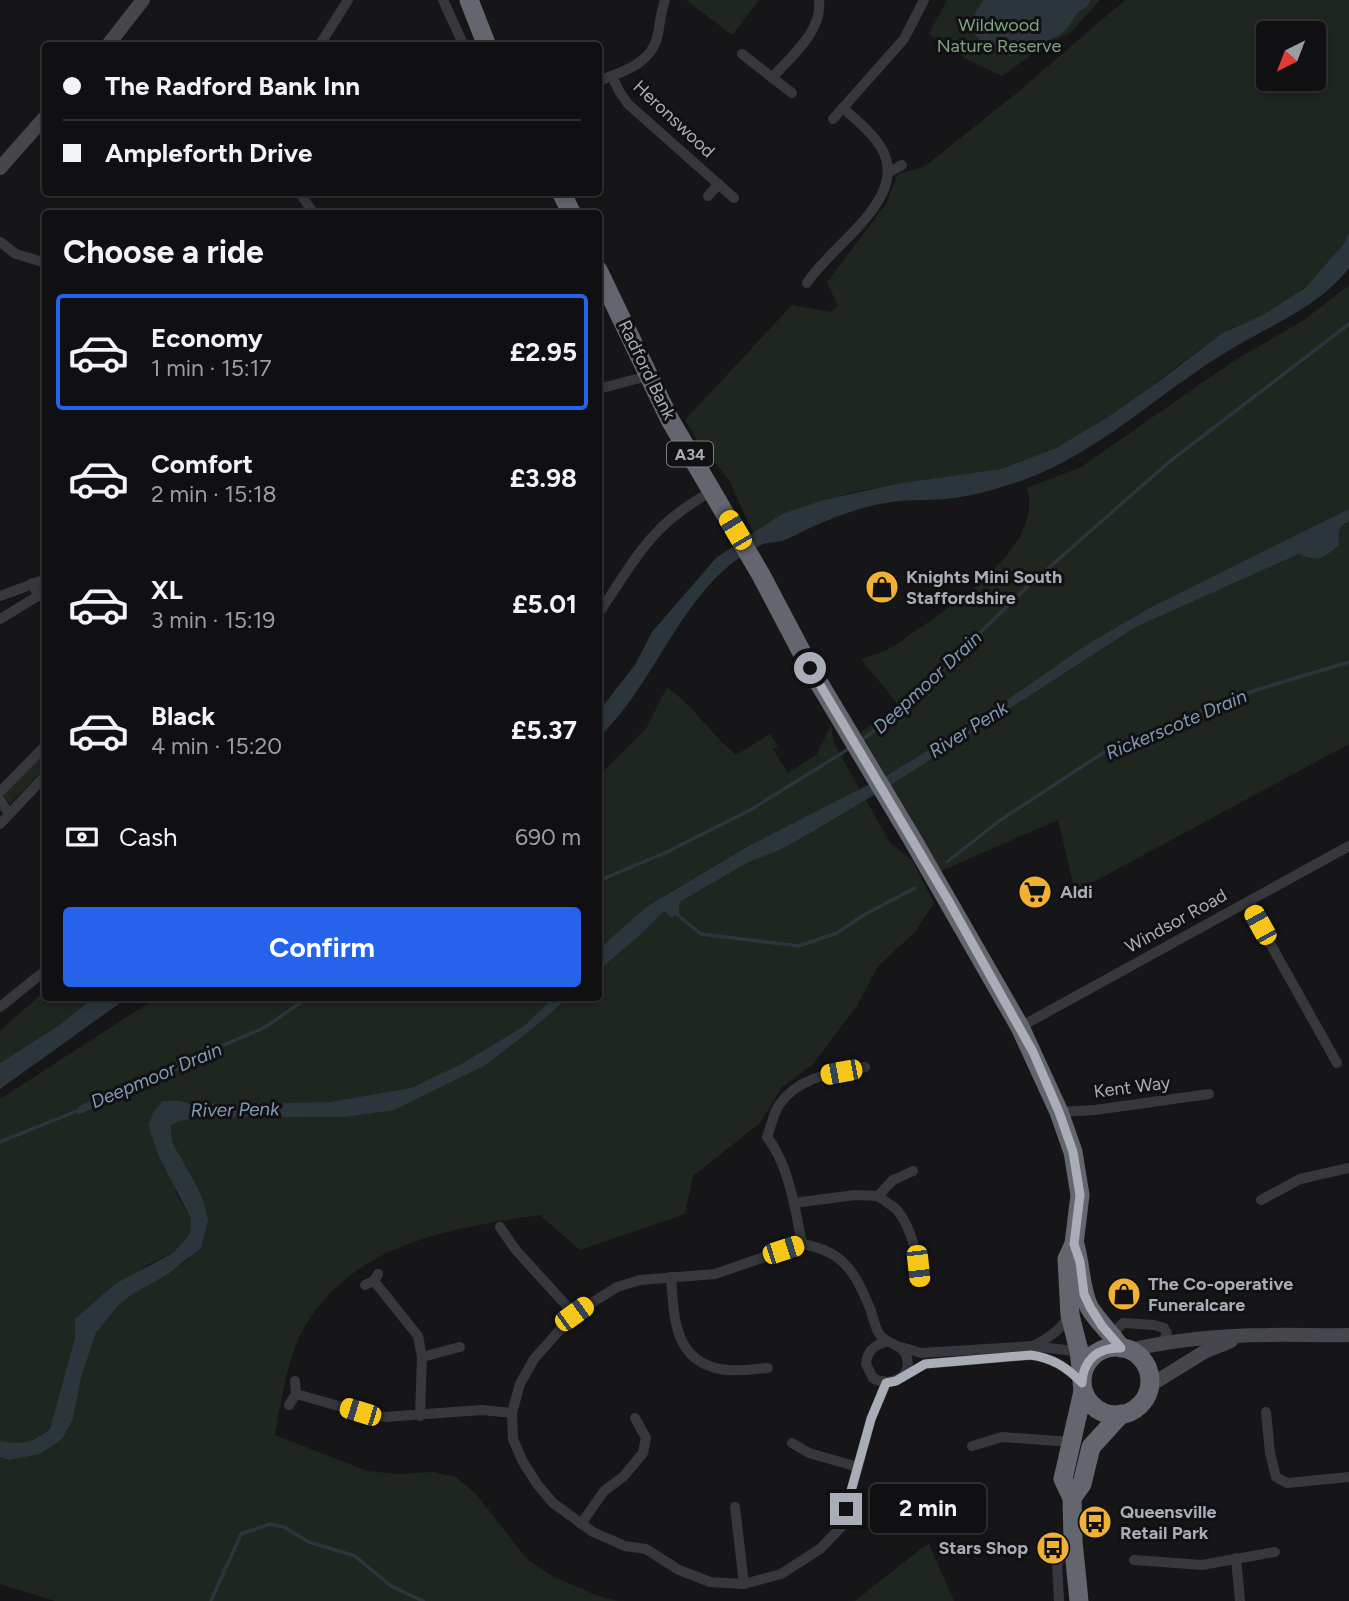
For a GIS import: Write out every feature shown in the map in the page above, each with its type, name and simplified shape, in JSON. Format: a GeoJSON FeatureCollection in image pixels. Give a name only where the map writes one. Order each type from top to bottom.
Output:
{"type":"FeatureCollection","features":[{"type":"Feature","properties":{"kind":"highway"},"geometry":{"type":"LineString","coordinates":[[469,0],[485,42]]}},
{"type":"Feature","properties":{"kind":"highway","name":"Radford Bank"},"geometry":{"type":"LineString","coordinates":[[602,278],[670,420],[761,575],[796,643],[1020,1027]]}},
{"type":"Feature","properties":{"kind":"highway","name":"A34"},"geometry":{"type":"LineString","coordinates":[[1020,1027],[1059,1112],[1073,1152],[1080,1195],[1074,1244],[1067,1259],[1070,1315],[1083,1383],[1063,1479],[1072,1498],[1079,1601]]}},
{"type":"Feature","properties":{"kind":"highway","name":"A34"},"geometry":{"type":"LineString","coordinates":[[1074,1244],[1080,1262],[1084,1294],[1117,1347]]}},
{"type":"Feature","properties":{"kind":"highway"},"geometry":{"type":"LineString","coordinates":[[1117,1347],[1145,1364],[1149,1386],[1139,1406],[1121,1414],[1107,1414],[1091,1404],[1083,1383],[1088,1362],[1117,1347]]}},
{"type":"Feature","properties":{"kind":"highway","name":"A34"},"geometry":{"type":"LineString","coordinates":[[1072,1498],[1082,1484],[1091,1447],[1121,1414]]}},
{"type":"Feature","properties":{"kind":"street"},"geometry":{"type":"LineString","coordinates":[[110,42],[143,0]]}},
{"type":"Feature","properties":{"kind":"street"},"geometry":{"type":"LineString","coordinates":[[322,42],[348,0]]}},
{"type":"Feature","properties":{"kind":"street"},"geometry":{"type":"LineString","coordinates":[[443,0],[462,42]]}},
{"type":"Feature","properties":{"kind":"street","name":"Heronswood"},"geometry":{"type":"LineString","coordinates":[[602,80],[640,63],[651,51],[658,36],[663,0]]}},
{"type":"Feature","properties":{"kind":"street"},"geometry":{"type":"LineString","coordinates":[[772,78],[816,27],[819,0]]}},
{"type":"Feature","properties":{"kind":"street"},"geometry":{"type":"LineString","coordinates":[[833,119],[904,39],[924,0]]}},
{"type":"Feature","properties":{"kind":"street"},"geometry":{"type":"LineString","coordinates":[[742,54],[792,93]]}},
{"type":"Feature","properties":{"kind":"street","name":"Heronswood"},"geometry":{"type":"LineString","coordinates":[[612,76],[628,104],[734,198]]}},
{"type":"Feature","properties":{"kind":"street"},"geometry":{"type":"LineString","coordinates":[[807,283],[812,269],[849,237],[880,199],[889,172],[883,152],[867,129],[843,108]]}},
{"type":"Feature","properties":{"kind":"street"},"geometry":{"type":"LineString","coordinates":[[0,167],[42,120]]}},
{"type":"Feature","properties":{"kind":"street"},"geometry":{"type":"LineString","coordinates":[[889,172],[902,165]]}},
{"type":"Feature","properties":{"kind":"street"},"geometry":{"type":"LineString","coordinates":[[708,196],[719,184]]}},
{"type":"Feature","properties":{"kind":"street"},"geometry":{"type":"LineString","coordinates":[[0,242],[16,254],[42,262]]}},
{"type":"Feature","properties":{"kind":"street"},"geometry":{"type":"LineString","coordinates":[[602,388],[648,376]]}},
{"type":"Feature","properties":{"kind":"street"},"geometry":{"type":"LineString","coordinates":[[602,608],[659,529],[712,491]]}},
{"type":"Feature","properties":{"kind":"street"},"geometry":{"type":"LineString","coordinates":[[0,596],[42,580]]}},
{"type":"Feature","properties":{"kind":"street"},"geometry":{"type":"LineString","coordinates":[[0,619],[38,596],[32,583]]}},
{"type":"Feature","properties":{"kind":"street"},"geometry":{"type":"LineString","coordinates":[[0,792],[42,750]]}},
{"type":"Feature","properties":{"kind":"street"},"geometry":{"type":"LineString","coordinates":[[0,824],[42,779]]}},
{"type":"Feature","properties":{"kind":"street"},"geometry":{"type":"LineString","coordinates":[[0,800],[9,814]]}},
{"type":"Feature","properties":{"kind":"street","name":"Windsor Road"},"geometry":{"type":"LineString","coordinates":[[1020,1027],[1349,846]]}},
{"type":"Feature","properties":{"kind":"street"},"geometry":{"type":"LineString","coordinates":[[1247,902],[1337,1063]]}},
{"type":"Feature","properties":{"kind":"street"},"geometry":{"type":"LineString","coordinates":[[0,1007],[42,973]]}},
{"type":"Feature","properties":{"kind":"street"},"geometry":{"type":"LineString","coordinates":[[802,1244],[794,1203],[775,1146],[767,1137],[778,1107],[792,1090],[818,1076],[865,1067]]}},
{"type":"Feature","properties":{"kind":"street","name":"Kent Way"},"geometry":{"type":"LineString","coordinates":[[1059,1112],[1095,1110],[1209,1094]]}},
{"type":"Feature","properties":{"kind":"street"},"geometry":{"type":"LineString","coordinates":[[1261,1200],[1300,1179],[1349,1168]]}},
{"type":"Feature","properties":{"kind":"street"},"geometry":{"type":"LineString","coordinates":[[878,1196],[893,1180],[913,1171]]}},
{"type":"Feature","properties":{"kind":"street"},"geometry":{"type":"LineString","coordinates":[[794,1203],[855,1195],[878,1196],[896,1210],[909,1233],[916,1251],[919,1280]]}},
{"type":"Feature","properties":{"kind":"street"},"geometry":{"type":"LineString","coordinates":[[500,1227],[515,1250],[574,1314]]}},
{"type":"Feature","properties":{"kind":"street"},"geometry":{"type":"LineString","coordinates":[[886,1342],[878,1332],[859,1280],[832,1251],[802,1244],[715,1274],[640,1280],[617,1287],[574,1314],[534,1359],[520,1384],[512,1413],[513,1439],[537,1484],[553,1503],[580,1524],[617,1543],[646,1549],[679,1570],[710,1582],[744,1584],[781,1574],[820,1549],[841,1527],[879,1397],[886,1383]]}},
{"type":"Feature","properties":{"kind":"street"},"geometry":{"type":"LineString","coordinates":[[671,1277],[675,1328],[685,1348],[703,1364],[721,1370],[768,1368]]}},
{"type":"Feature","properties":{"kind":"street"},"geometry":{"type":"LineString","coordinates":[[372,1280],[418,1336],[422,1356],[420,1416]]}},
{"type":"Feature","properties":{"kind":"street"},"geometry":{"type":"LineString","coordinates":[[1033,1346],[1050,1337],[1063,1326],[1070,1315]]}},
{"type":"Feature","properties":{"kind":"street"},"geometry":{"type":"LineString","coordinates":[[1117,1347],[1117,1329],[1123,1323],[1164,1328],[1167,1333],[1163,1342]]}},
{"type":"Feature","properties":{"kind":"street"},"geometry":{"type":"LineString","coordinates":[[878,1332],[866,1364],[879,1397]]}},
{"type":"Feature","properties":{"kind":"street"},"geometry":{"type":"LineString","coordinates":[[871,1349],[886,1342],[921,1353],[1033,1346],[1079,1351],[1265,1335],[1349,1335]]}},
{"type":"Feature","properties":{"kind":"street"},"geometry":{"type":"LineString","coordinates":[[1149,1386],[1204,1352],[1242,1337]]}},
{"type":"Feature","properties":{"kind":"street"},"geometry":{"type":"LineString","coordinates":[[899,1346],[907,1360],[901,1377]]}},
{"type":"Feature","properties":{"kind":"street"},"geometry":{"type":"LineString","coordinates":[[422,1356],[460,1348]]}},
{"type":"Feature","properties":{"kind":"street"},"geometry":{"type":"LineString","coordinates":[[873,1378],[886,1383],[896,1381],[925,1364],[1031,1355],[1045,1357],[1064,1366],[1083,1383]]}},
{"type":"Feature","properties":{"kind":"street"},"geometry":{"type":"LineString","coordinates":[[289,1405],[296,1394],[295,1381]]}},
{"type":"Feature","properties":{"kind":"street"},"geometry":{"type":"LineString","coordinates":[[296,1394],[385,1417],[482,1410],[512,1413]]}},
{"type":"Feature","properties":{"kind":"street"},"geometry":{"type":"LineString","coordinates":[[1266,1412],[1270,1453],[1276,1478],[1287,1483],[1349,1477]]}},
{"type":"Feature","properties":{"kind":"street"},"geometry":{"type":"LineString","coordinates":[[580,1524],[604,1491],[623,1477],[643,1453],[646,1438],[635,1418]]}},
{"type":"Feature","properties":{"kind":"street"},"geometry":{"type":"LineString","coordinates":[[972,1446],[1002,1437],[1072,1442]]}},
{"type":"Feature","properties":{"kind":"street"},"geometry":{"type":"LineString","coordinates":[[792,1443],[809,1453],[858,1467]]}},
{"type":"Feature","properties":{"kind":"street"},"geometry":{"type":"LineString","coordinates":[[734,1507],[744,1584]]}},
{"type":"Feature","properties":{"kind":"street"},"geometry":{"type":"LineString","coordinates":[[1059,1601],[1057,1564],[1073,1541]]}},
{"type":"Feature","properties":{"kind":"street"},"geometry":{"type":"LineString","coordinates":[[1134,1560],[1202,1565],[1275,1552]]}},
{"type":"Feature","properties":{"kind":"street"},"geometry":{"type":"LineString","coordinates":[[1262,1554],[1264,1566]]}},
{"type":"Feature","properties":{"kind":"street"},"geometry":{"type":"LineString","coordinates":[[1236,1558],[1240,1601]]}},
{"type":"Feature","properties":{"kind":"green space"},"geometry":{"type":"Polygon","coordinates":[[[686,0],[759,0],[732,35],[686,0]]]}},
{"type":"Feature","properties":{"kind":"green space","name":"Wildwood Nature Reserve"},"geometry":{"type":"Polygon","coordinates":[[[947,0],[1100,0],[1071,32],[1041,48],[1002,76],[968,60],[929,34],[947,0]]]}},
{"type":"Feature","properties":{"kind":"green space"},"geometry":{"type":"Polygon","coordinates":[[[1125,0],[1349,0],[1349,233],[1312,281],[1262,316],[1223,333],[1116,412],[1062,445],[990,472],[898,484],[841,496],[805,507],[753,533],[729,480],[702,448],[685,420],[792,305],[831,312],[838,306],[827,282],[886,204],[898,174],[924,167],[1018,92],[1125,0]]]}},
{"type":"Feature","properties":{"kind":"green space"},"geometry":{"type":"Polygon","coordinates":[[[1349,285],[1349,509],[1151,607],[1089,644],[985,715],[886,776],[860,732],[900,707],[861,659],[899,643],[986,577],[1021,535],[1028,512],[1027,488],[1081,467],[1232,362],[1304,320],[1349,285]]]}},
{"type":"Feature","properties":{"kind":"green space"},"geometry":{"type":"Polygon","coordinates":[[[1349,521],[1349,744],[1075,892],[1058,820],[941,871],[891,785],[1136,627],[1299,554],[1310,559],[1349,521]]]}},
{"type":"Feature","properties":{"kind":"green space"},"geometry":{"type":"Polygon","coordinates":[[[667,687],[736,755],[770,734],[778,747],[773,749],[788,773],[816,755],[831,725],[834,743],[860,790],[750,845],[646,907],[602,947],[602,773],[647,727],[667,687]]]}},
{"type":"Feature","properties":{"kind":"green space"},"geometry":{"type":"Polygon","coordinates":[[[42,756],[42,771],[10,804],[3,795],[42,756]]]}},
{"type":"Feature","properties":{"kind":"green space"},"geometry":{"type":"Polygon","coordinates":[[[866,800],[891,844],[912,860],[934,903],[915,932],[878,966],[857,1006],[812,1065],[782,1087],[760,1123],[693,1176],[685,1214],[580,1250],[540,1215],[473,1226],[407,1244],[377,1258],[349,1276],[324,1299],[298,1340],[285,1380],[275,1435],[367,1471],[399,1474],[432,1472],[456,1477],[476,1494],[527,1559],[554,1577],[598,1596],[619,1601],[55,1601],[0,1584],[0,1457],[8,1460],[73,1419],[81,1378],[96,1333],[116,1308],[131,1295],[188,1260],[208,1220],[198,1188],[172,1142],[171,1125],[198,1118],[345,1117],[486,1065],[565,1001],[602,1001],[602,967],[664,911],[679,912],[680,902],[747,863],[780,850],[866,800]]]}},
{"type":"Feature","properties":{"kind":"green space"},"geometry":{"type":"Polygon","coordinates":[[[42,994],[42,1001],[89,1001],[61,1024],[0,1063],[0,1031],[42,994]]]}},
{"type":"Feature","properties":{"kind":"green space"},"geometry":{"type":"Polygon","coordinates":[[[151,1001],[550,1001],[524,1026],[461,1064],[411,1088],[329,1102],[190,1104],[163,1101],[176,1193],[191,1219],[190,1234],[173,1253],[147,1265],[76,1319],[75,1337],[50,1429],[26,1442],[0,1441],[0,1099],[151,1001]]]}},
{"type":"Feature","properties":{"kind":"green space"},"geometry":{"type":"Polygon","coordinates":[[[929,1544],[954,1601],[855,1601],[922,1548],[929,1544]]]}},
{"type":"Feature","properties":{"kind":"water"},"geometry":{"type":"Polygon","coordinates":[[[983,0],[1090,0],[1088,6],[1078,12],[1067,29],[1058,36],[1012,56],[1001,54],[980,41],[971,29],[983,0]]]}},
{"type":"Feature","properties":{"kind":"water"},"geometry":{"type":"Polygon","coordinates":[[[1349,233],[1349,268],[1321,296],[1288,318],[1218,357],[1102,439],[1052,468],[1000,488],[963,497],[870,506],[785,540],[761,545],[734,562],[711,583],[691,607],[639,689],[602,734],[602,707],[635,665],[652,632],[716,558],[753,533],[782,514],[824,500],[896,484],[1002,469],[1056,448],[1105,419],[1222,333],[1263,315],[1305,288],[1342,246],[1349,233]]]}},
{"type":"Feature","properties":{"kind":"water","name":"River Penk"},"geometry":{"type":"Polygon","coordinates":[[[1349,509],[1349,521],[1339,531],[1339,545],[1324,556],[1316,559],[1299,554],[1136,627],[891,785],[780,850],[747,863],[680,902],[679,912],[672,918],[664,911],[602,967],[602,946],[646,907],[750,845],[886,776],[985,715],[1088,644],[1151,607],[1349,509]]]}},
{"type":"Feature","properties":{"kind":"water"},"geometry":{"type":"Polygon","coordinates":[[[89,1001],[123,1001],[0,1089],[0,1063],[61,1024],[89,1001]]]}},
{"type":"Feature","properties":{"kind":"water","name":"River Penk"},"geometry":{"type":"Polygon","coordinates":[[[550,1001],[565,1001],[486,1065],[394,1110],[345,1117],[198,1118],[171,1125],[172,1142],[205,1206],[208,1220],[201,1248],[168,1274],[131,1295],[116,1308],[96,1333],[81,1378],[73,1419],[62,1439],[40,1454],[8,1460],[0,1457],[0,1441],[26,1442],[50,1429],[75,1337],[75,1319],[115,1284],[173,1253],[190,1234],[191,1219],[158,1154],[148,1125],[154,1111],[163,1101],[190,1104],[329,1102],[411,1088],[461,1064],[524,1026],[550,1001]]]}},
{"type":"Feature","properties":{"kind":"water"},"geometry":{"type":"Polygon","coordinates":[[[179,1061],[181,1069],[78,1115],[79,1106],[179,1061]]]}},
{"type":"Feature","properties":{"kind":"waterway","name":"Deepmoor Drain"},"geometry":{"type":"LineString","coordinates":[[862,740],[904,707],[1028,586],[1169,462],[1349,324]]}},
{"type":"Feature","properties":{"kind":"waterway","name":"Rickerscote Drain"},"geometry":{"type":"LineString","coordinates":[[947,862],[999,821],[1115,745],[1253,691],[1349,662]]}},
{"type":"Feature","properties":{"kind":"waterway","name":"Deepmoor Drain"},"geometry":{"type":"LineString","coordinates":[[602,879],[667,852],[752,809],[850,748]]}},
{"type":"Feature","properties":{"kind":"waterway","name":"Rickerscote Drain"},"geometry":{"type":"LineString","coordinates":[[674,912],[701,934],[799,946],[837,933],[862,916],[915,888]]}},
{"type":"Feature","properties":{"kind":"waterway","name":"Deepmoor Drain"},"geometry":{"type":"LineString","coordinates":[[178,1064],[264,1028],[303,1001]]}},
{"type":"Feature","properties":{"kind":"waterway","name":"Deepmoor Drain"},"geometry":{"type":"LineString","coordinates":[[0,1142],[82,1109]]}},
{"type":"Feature","properties":{"kind":"waterway"},"geometry":{"type":"LineString","coordinates":[[211,1601],[241,1534],[270,1524],[284,1527],[309,1542],[355,1556],[391,1586],[423,1601]]}},
{"type":"Feature","properties":{"kind":"place","name":"Knights Mini South Staffordshire"},"geometry":{"type":"Point","coordinates":[882,587]}},
{"type":"Feature","properties":{"kind":"place","name":"Aldi"},"geometry":{"type":"Point","coordinates":[1035,892]}},
{"type":"Feature","properties":{"kind":"place","name":"The Co-operative Funeralcare"},"geometry":{"type":"Point","coordinates":[1124,1294]}},
{"type":"Feature","properties":{"kind":"place","name":"Queensville Retail Park"},"geometry":{"type":"Point","coordinates":[1095,1522]}},
{"type":"Feature","properties":{"kind":"place","name":"Stars Shop"},"geometry":{"type":"Point","coordinates":[1053,1548]}},
{"type":"Feature","properties":{"kind":"route"},"geometry":{"type":"LineString","coordinates":[[810,668],[948,900],[1033,1052],[1073,1152],[1080,1195],[1074,1244],[1080,1262],[1084,1294],[1102,1326],[1121,1348],[1094,1354],[1084,1368],[1082,1383],[1064,1366],[1045,1357],[1031,1355],[925,1364],[896,1381],[886,1383],[871,1419],[846,1509]]}}]}
